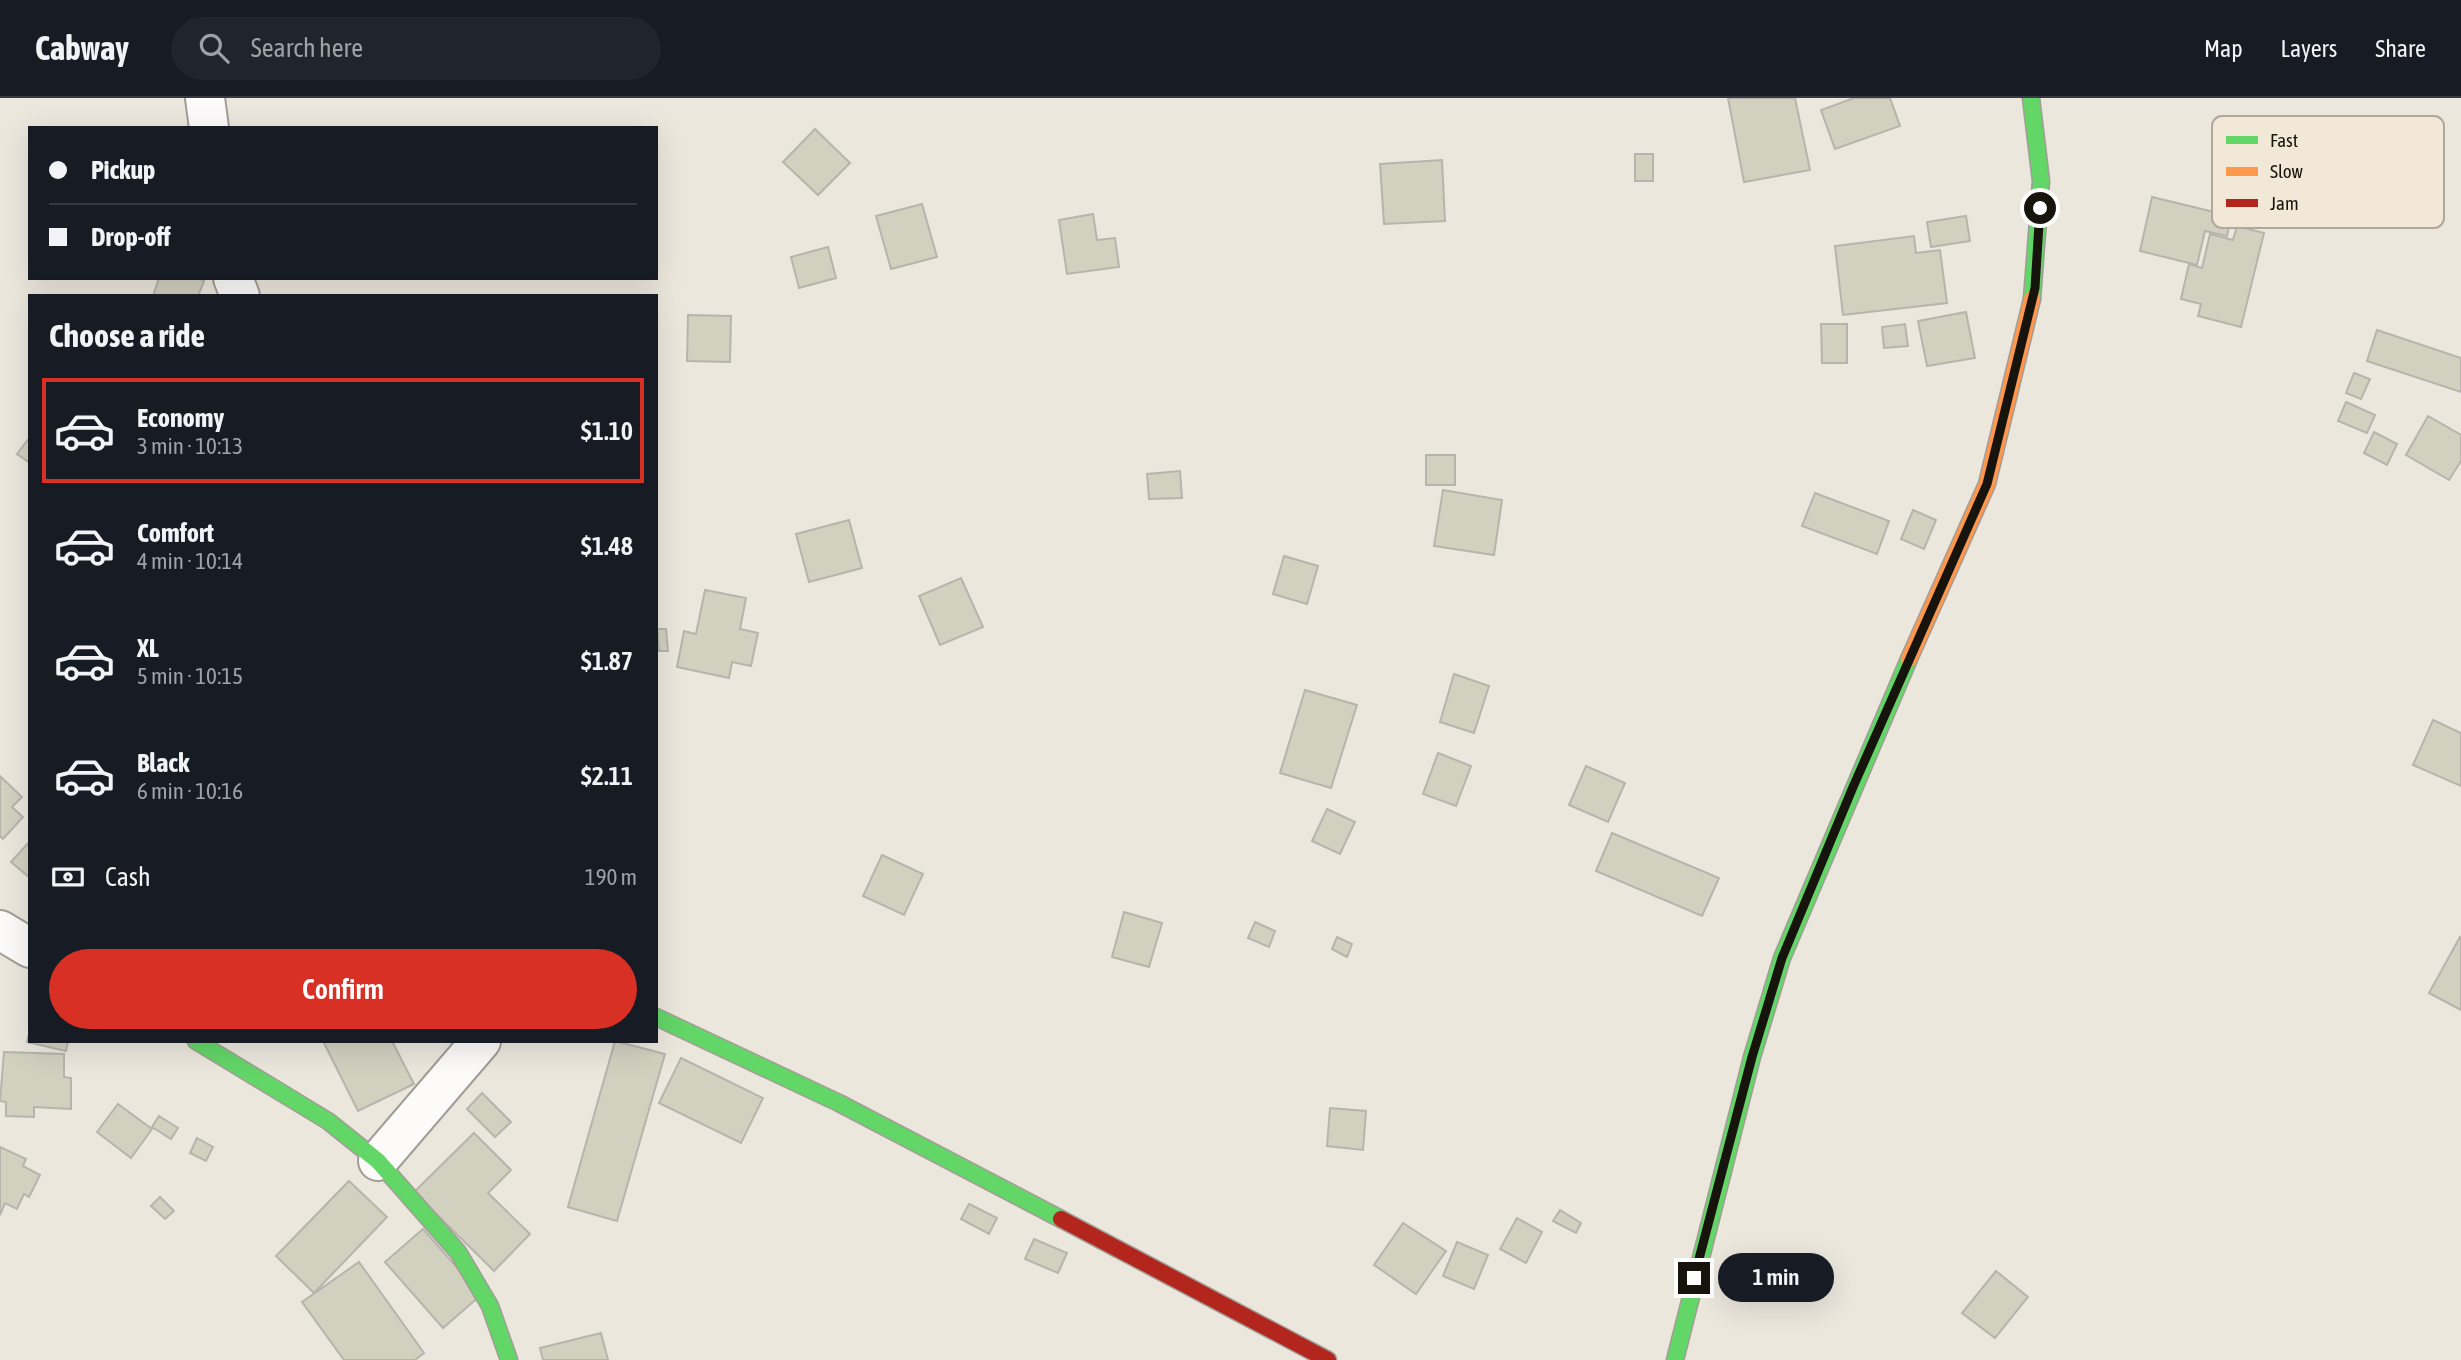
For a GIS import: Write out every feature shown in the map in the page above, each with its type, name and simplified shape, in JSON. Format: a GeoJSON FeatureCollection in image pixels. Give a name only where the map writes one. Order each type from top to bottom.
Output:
{"type":"FeatureCollection","features":[{"type":"Feature","properties":{"kind":"street"},"geometry":{"type":"LineString","coordinates":[[205,98],[209,126]]}},
{"type":"Feature","properties":{"kind":"street"},"geometry":{"type":"LineString","coordinates":[[1675,1360],[1742,1096],[1782,958],[1853,787],[1987,484],[2035,288],[2041,181],[2031,98]]}},
{"type":"Feature","properties":{"kind":"street"},"geometry":{"type":"LineString","coordinates":[[0,930],[28,947]]}},
{"type":"Feature","properties":{"kind":"street"},"geometry":{"type":"LineString","coordinates":[[658,1018],[839,1103],[1328,1360]]}},
{"type":"Feature","properties":{"kind":"street"},"geometry":{"type":"LineString","coordinates":[[199,1043],[328,1121],[378,1161],[458,1251],[490,1306],[509,1360]]}},
{"type":"Feature","properties":{"kind":"street"},"geometry":{"type":"LineString","coordinates":[[378,1161],[479,1043]]}},
{"type":"Feature","properties":{"kind":"building"},"geometry":{"type":"Polygon","coordinates":[[[1728,98],[1795,98],[1810,170],[1744,182],[1728,98]]]}},
{"type":"Feature","properties":{"kind":"building"},"geometry":{"type":"Polygon","coordinates":[[[1854,98],[1890,98],[1900,126],[1835,149],[1821,110],[1854,98]]]}},
{"type":"Feature","properties":{"kind":"building"},"geometry":{"type":"Polygon","coordinates":[[[815,129],[850,163],[818,195],[783,162],[815,129]]]}},
{"type":"Feature","properties":{"kind":"building"},"geometry":{"type":"Polygon","coordinates":[[[1635,154],[1653,154],[1653,181],[1635,181],[1635,154]]]}},
{"type":"Feature","properties":{"kind":"building"},"geometry":{"type":"Polygon","coordinates":[[[1442,160],[1445,221],[1384,224],[1380,164],[1442,160]]]}},
{"type":"Feature","properties":{"kind":"building"},"geometry":{"type":"Polygon","coordinates":[[[2152,197],[2212,211],[2212,228],[2229,228],[2227,236],[2205,231],[2197,265],[2140,251],[2152,197]]]}},
{"type":"Feature","properties":{"kind":"building"},"geometry":{"type":"Polygon","coordinates":[[[922,204],[937,257],[891,269],[876,216],[922,204]]]}},
{"type":"Feature","properties":{"kind":"building"},"geometry":{"type":"Polygon","coordinates":[[[1093,214],[1097,240],[1115,238],[1119,267],[1067,274],[1059,220],[1093,214]]]}},
{"type":"Feature","properties":{"kind":"building"},"geometry":{"type":"Polygon","coordinates":[[[1966,216],[1970,241],[1931,247],[1927,222],[1966,216]]]}},
{"type":"Feature","properties":{"kind":"building"},"geometry":{"type":"Polygon","coordinates":[[[2236,228],[2264,233],[2241,327],[2198,316],[2201,304],[2181,299],[2189,264],[2202,268],[2210,234],[2233,240],[2236,228]]]}},
{"type":"Feature","properties":{"kind":"building"},"geometry":{"type":"Polygon","coordinates":[[[1914,236],[1916,253],[1940,250],[1947,303],[1843,315],[1835,246],[1914,236]]]}},
{"type":"Feature","properties":{"kind":"building"},"geometry":{"type":"Polygon","coordinates":[[[828,247],[836,278],[799,288],[791,257],[828,247]]]}},
{"type":"Feature","properties":{"kind":"building"},"geometry":{"type":"Polygon","coordinates":[[[158,280],[204,281],[199,294],[154,294],[158,280]]]}},
{"type":"Feature","properties":{"kind":"building"},"geometry":{"type":"Polygon","coordinates":[[[1966,312],[1975,358],[1927,366],[1918,321],[1966,312]]]}},
{"type":"Feature","properties":{"kind":"building"},"geometry":{"type":"Polygon","coordinates":[[[688,315],[731,316],[730,362],[687,361],[688,315]]]}},
{"type":"Feature","properties":{"kind":"building"},"geometry":{"type":"Polygon","coordinates":[[[1821,324],[1847,324],[1847,363],[1822,363],[1821,324]]]}},
{"type":"Feature","properties":{"kind":"building"},"geometry":{"type":"Polygon","coordinates":[[[1905,324],[1908,346],[1884,348],[1882,327],[1905,324]]]}},
{"type":"Feature","properties":{"kind":"building"},"geometry":{"type":"Polygon","coordinates":[[[2377,330],[2461,358],[2461,392],[2367,361],[2377,330]]]}},
{"type":"Feature","properties":{"kind":"building"},"geometry":{"type":"Polygon","coordinates":[[[2354,373],[2370,379],[2361,399],[2346,393],[2354,373]]]}},
{"type":"Feature","properties":{"kind":"building"},"geometry":{"type":"Polygon","coordinates":[[[2346,402],[2375,415],[2367,433],[2338,421],[2346,402]]]}},
{"type":"Feature","properties":{"kind":"building"},"geometry":{"type":"Polygon","coordinates":[[[2428,416],[2461,435],[2461,461],[2449,480],[2406,455],[2428,416]]]}},
{"type":"Feature","properties":{"kind":"building"},"geometry":{"type":"Polygon","coordinates":[[[2374,432],[2397,444],[2387,465],[2364,453],[2374,432]]]}},
{"type":"Feature","properties":{"kind":"building"},"geometry":{"type":"Polygon","coordinates":[[[28,440],[28,462],[17,454],[28,440]]]}},
{"type":"Feature","properties":{"kind":"building"},"geometry":{"type":"Polygon","coordinates":[[[1426,455],[1455,455],[1455,485],[1426,485],[1426,455]]]}},
{"type":"Feature","properties":{"kind":"building"},"geometry":{"type":"Polygon","coordinates":[[[1180,471],[1182,498],[1149,499],[1147,474],[1180,471]]]}},
{"type":"Feature","properties":{"kind":"building"},"geometry":{"type":"Polygon","coordinates":[[[1443,490],[1502,500],[1494,555],[1434,546],[1443,490]]]}},
{"type":"Feature","properties":{"kind":"building"},"geometry":{"type":"Polygon","coordinates":[[[1815,493],[1889,521],[1877,554],[1802,526],[1815,493]]]}},
{"type":"Feature","properties":{"kind":"building"},"geometry":{"type":"Polygon","coordinates":[[[1913,510],[1936,520],[1924,549],[1901,539],[1913,510]]]}},
{"type":"Feature","properties":{"kind":"building"},"geometry":{"type":"Polygon","coordinates":[[[849,520],[862,568],[809,582],[796,534],[849,520]]]}},
{"type":"Feature","properties":{"kind":"building"},"geometry":{"type":"Polygon","coordinates":[[[1284,556],[1318,566],[1307,604],[1273,594],[1284,556]]]}},
{"type":"Feature","properties":{"kind":"building"},"geometry":{"type":"Polygon","coordinates":[[[961,578],[983,627],[940,645],[919,596],[961,578]]]}},
{"type":"Feature","properties":{"kind":"building"},"geometry":{"type":"Polygon","coordinates":[[[705,590],[746,598],[740,629],[758,633],[751,666],[732,662],[729,678],[677,667],[684,631],[696,634],[705,590]]]}},
{"type":"Feature","properties":{"kind":"building"},"geometry":{"type":"Polygon","coordinates":[[[658,629],[666,629],[668,651],[659,651],[658,629]]]}},
{"type":"Feature","properties":{"kind":"building"},"geometry":{"type":"Polygon","coordinates":[[[1454,674],[1489,686],[1474,733],[1440,722],[1454,674]]]}},
{"type":"Feature","properties":{"kind":"building"},"geometry":{"type":"Polygon","coordinates":[[[1305,690],[1357,705],[1331,788],[1280,773],[1305,690]]]}},
{"type":"Feature","properties":{"kind":"building"},"geometry":{"type":"Polygon","coordinates":[[[2433,720],[2461,733],[2461,786],[2413,765],[2433,720]]]}},
{"type":"Feature","properties":{"kind":"building"},"geometry":{"type":"Polygon","coordinates":[[[1438,753],[1471,766],[1456,806],[1423,794],[1438,753]]]}},
{"type":"Feature","properties":{"kind":"building"},"geometry":{"type":"Polygon","coordinates":[[[1586,766],[1625,783],[1608,822],[1569,805],[1586,766]]]}},
{"type":"Feature","properties":{"kind":"building"},"geometry":{"type":"Polygon","coordinates":[[[0,776],[22,797],[12,807],[23,817],[3,839],[0,836],[0,776]]]}},
{"type":"Feature","properties":{"kind":"building"},"geometry":{"type":"Polygon","coordinates":[[[1327,809],[1355,822],[1340,854],[1312,841],[1327,809]]]}},
{"type":"Feature","properties":{"kind":"building"},"geometry":{"type":"Polygon","coordinates":[[[1612,833],[1719,878],[1702,916],[1596,871],[1612,833]]]}},
{"type":"Feature","properties":{"kind":"building"},"geometry":{"type":"Polygon","coordinates":[[[28,843],[28,876],[11,862],[28,843]]]}},
{"type":"Feature","properties":{"kind":"building"},"geometry":{"type":"Polygon","coordinates":[[[882,855],[923,874],[904,915],[863,896],[882,855]]]}},
{"type":"Feature","properties":{"kind":"building"},"geometry":{"type":"Polygon","coordinates":[[[1124,912],[1162,923],[1149,967],[1112,957],[1124,912]]]}},
{"type":"Feature","properties":{"kind":"building"},"geometry":{"type":"Polygon","coordinates":[[[1255,922],[1275,931],[1269,947],[1248,938],[1255,922]]]}},
{"type":"Feature","properties":{"kind":"building"},"geometry":{"type":"Polygon","coordinates":[[[1337,937],[1352,944],[1347,957],[1332,949],[1337,937]]]}},
{"type":"Feature","properties":{"kind":"building"},"geometry":{"type":"Polygon","coordinates":[[[2461,938],[2461,1010],[2429,993],[2461,938]]]}},
{"type":"Feature","properties":{"kind":"building"},"geometry":{"type":"Polygon","coordinates":[[[31,1043],[68,1043],[66,1051],[31,1043]]]}},
{"type":"Feature","properties":{"kind":"building"},"geometry":{"type":"Polygon","coordinates":[[[324,1043],[393,1043],[414,1084],[358,1111],[324,1043]]]}},
{"type":"Feature","properties":{"kind":"building"},"geometry":{"type":"Polygon","coordinates":[[[614,1043],[665,1054],[617,1221],[568,1207],[614,1043]]]}},
{"type":"Feature","properties":{"kind":"building"},"geometry":{"type":"Polygon","coordinates":[[[4,1052],[64,1054],[64,1077],[71,1078],[71,1109],[34,1107],[34,1117],[6,1116],[6,1102],[0,1101],[4,1052]]]}},
{"type":"Feature","properties":{"kind":"building"},"geometry":{"type":"Polygon","coordinates":[[[681,1058],[763,1098],[741,1143],[659,1103],[681,1058]]]}},
{"type":"Feature","properties":{"kind":"building"},"geometry":{"type":"Polygon","coordinates":[[[482,1093],[511,1122],[495,1137],[467,1109],[482,1093]]]}},
{"type":"Feature","properties":{"kind":"building"},"geometry":{"type":"Polygon","coordinates":[[[118,1104],[152,1129],[131,1158],[97,1132],[118,1104]]]}},
{"type":"Feature","properties":{"kind":"building"},"geometry":{"type":"Polygon","coordinates":[[[1330,1108],[1366,1111],[1363,1150],[1327,1146],[1330,1108]]]}},
{"type":"Feature","properties":{"kind":"building"},"geometry":{"type":"Polygon","coordinates":[[[159,1116],[178,1128],[171,1139],[152,1127],[159,1116]]]}},
{"type":"Feature","properties":{"kind":"building"},"geometry":{"type":"Polygon","coordinates":[[[474,1133],[511,1170],[488,1193],[530,1234],[494,1271],[414,1192],[474,1133]]]}},
{"type":"Feature","properties":{"kind":"building"},"geometry":{"type":"Polygon","coordinates":[[[197,1138],[213,1147],[206,1161],[190,1153],[197,1138]]]}},
{"type":"Feature","properties":{"kind":"building"},"geometry":{"type":"Polygon","coordinates":[[[0,1147],[26,1159],[23,1166],[40,1175],[29,1197],[24,1194],[17,1209],[5,1203],[0,1215],[0,1147]]]}},
{"type":"Feature","properties":{"kind":"building"},"geometry":{"type":"Polygon","coordinates":[[[349,1181],[387,1217],[314,1293],[276,1256],[349,1181]]]}},
{"type":"Feature","properties":{"kind":"building"},"geometry":{"type":"Polygon","coordinates":[[[160,1197],[174,1211],[165,1219],[151,1206],[160,1197]]]}},
{"type":"Feature","properties":{"kind":"building"},"geometry":{"type":"Polygon","coordinates":[[[969,1204],[997,1218],[989,1234],[961,1219],[969,1204]]]}},
{"type":"Feature","properties":{"kind":"building"},"geometry":{"type":"Polygon","coordinates":[[[1560,1210],[1581,1223],[1576,1233],[1553,1221],[1560,1210]]]}},
{"type":"Feature","properties":{"kind":"building"},"geometry":{"type":"Polygon","coordinates":[[[1517,1218],[1542,1232],[1526,1263],[1500,1249],[1517,1218]]]}},
{"type":"Feature","properties":{"kind":"building"},"geometry":{"type":"Polygon","coordinates":[[[1403,1223],[1446,1251],[1416,1294],[1374,1265],[1403,1223]]]}},
{"type":"Feature","properties":{"kind":"building"},"geometry":{"type":"Polygon","coordinates":[[[423,1229],[481,1295],[443,1328],[385,1262],[423,1229]]]}},
{"type":"Feature","properties":{"kind":"building"},"geometry":{"type":"Polygon","coordinates":[[[1034,1239],[1067,1253],[1058,1273],[1025,1259],[1034,1239]]]}},
{"type":"Feature","properties":{"kind":"building"},"geometry":{"type":"Polygon","coordinates":[[[1457,1242],[1488,1255],[1474,1289],[1443,1276],[1457,1242]]]}},
{"type":"Feature","properties":{"kind":"building"},"geometry":{"type":"Polygon","coordinates":[[[359,1262],[424,1353],[415,1360],[344,1360],[302,1302],[359,1262]]]}},
{"type":"Feature","properties":{"kind":"building"},"geometry":{"type":"Polygon","coordinates":[[[1996,1271],[2028,1297],[1995,1338],[1962,1313],[1996,1271]]]}},
{"type":"Feature","properties":{"kind":"building"},"geometry":{"type":"Polygon","coordinates":[[[601,1333],[608,1360],[543,1360],[540,1348],[601,1333]]]}},
{"type":"Feature","properties":{"kind":"traffic: fast"},"geometry":{"type":"LineString","coordinates":[[2031,98],[2041,181],[2032,299]]}},
{"type":"Feature","properties":{"kind":"traffic: fast"},"geometry":{"type":"LineString","coordinates":[[1675,1360],[1752,1057],[1782,958],[1909,659]]}},
{"type":"Feature","properties":{"kind":"traffic: fast"},"geometry":{"type":"LineString","coordinates":[[658,1018],[839,1103],[1061,1219]]}},
{"type":"Feature","properties":{"kind":"traffic: fast"},"geometry":{"type":"LineString","coordinates":[[199,1043],[328,1121],[378,1161],[458,1252],[490,1306],[509,1360]]}},
{"type":"Feature","properties":{"kind":"traffic: slow"},"geometry":{"type":"LineString","coordinates":[[1909,659],[1987,484],[2032,299]]}},
{"type":"Feature","properties":{"kind":"traffic: jam"},"geometry":{"type":"LineString","coordinates":[[1061,1219],[1328,1360]]}},
{"type":"Feature","properties":{"kind":"route"},"geometry":{"type":"LineString","coordinates":[[1694,1278],[1752,1057],[1782,958],[1853,787],[1962,546],[1987,484],[2007,391],[2035,288],[2040,208]]}}]}
